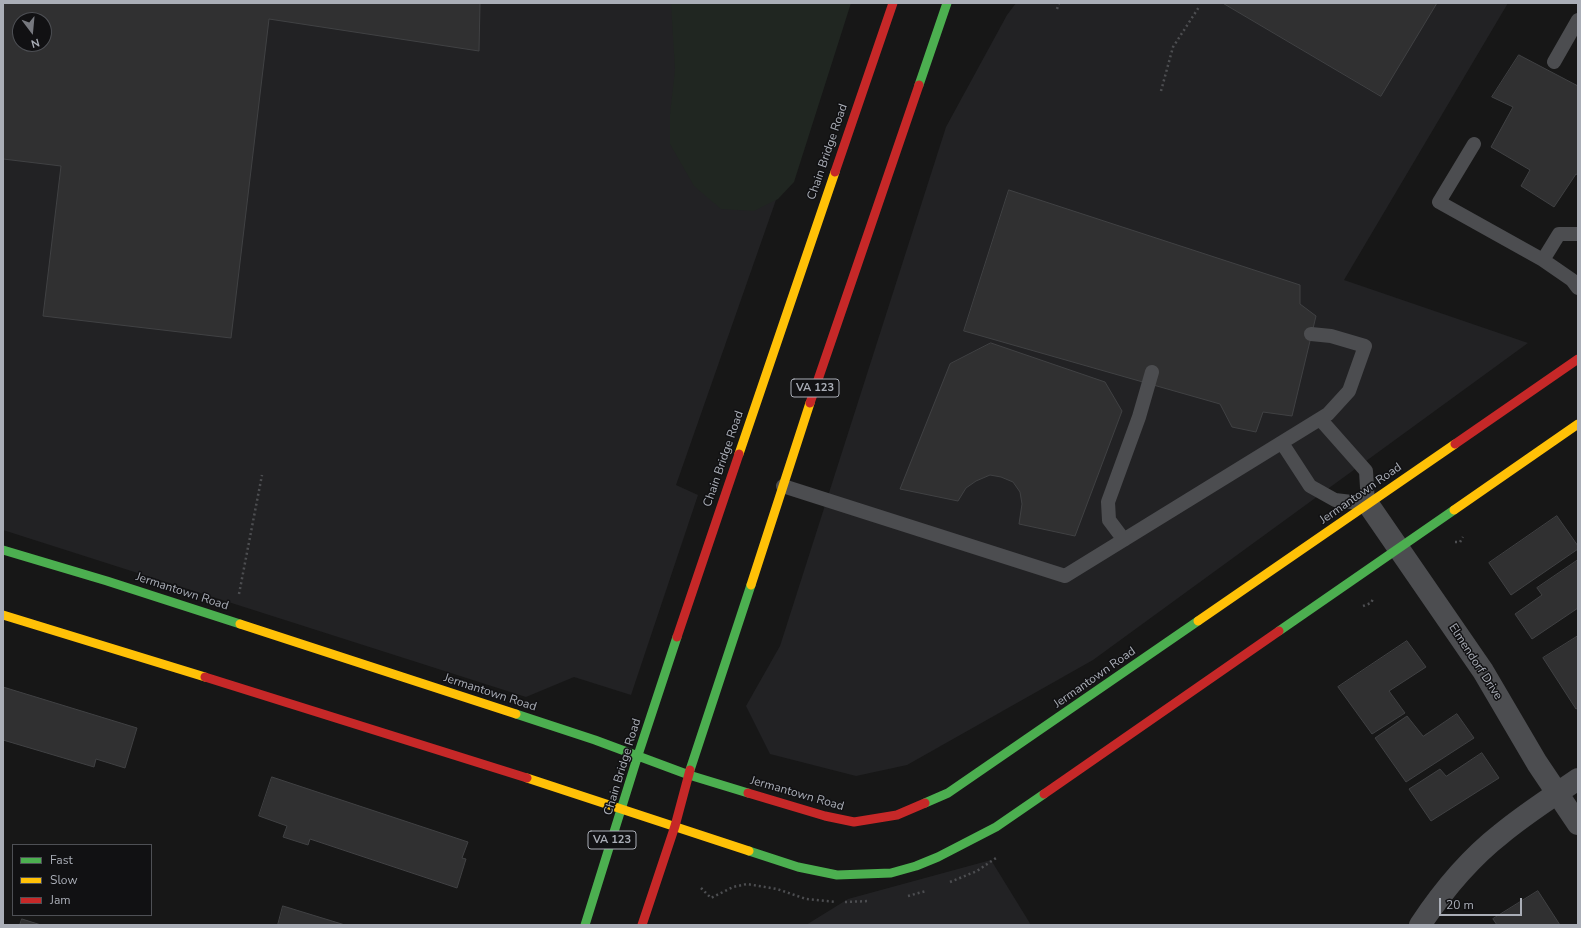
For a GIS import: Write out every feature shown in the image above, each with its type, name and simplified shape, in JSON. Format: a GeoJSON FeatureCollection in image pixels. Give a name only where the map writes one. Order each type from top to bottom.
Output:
{"type":"FeatureCollection","features":[{"type":"Feature","properties":{"kind":"main road","name":"Chain Bridge Road"},"geometry":{"type":"LineString","coordinates":[[585,925],[638,755],[774,347],[893,3]]}},
{"type":"Feature","properties":{"kind":"main road","name":"VA 123"},"geometry":{"type":"LineString","coordinates":[[642,925],[675,826],[689,775],[837,322],[947,3]]}},
{"type":"Feature","properties":{"kind":"main road","name":"Jermantown Road"},"geometry":{"type":"LineString","coordinates":[[3,550],[107,581],[638,755],[689,775],[825,816],[854,822],[897,815],[948,793],[1578,359]]}},
{"type":"Feature","properties":{"kind":"main road"},"geometry":{"type":"LineString","coordinates":[[3,615],[235,686],[675,826],[798,867],[837,875],[891,873],[916,866],[938,857],[996,827],[1578,424]]}},
{"type":"Feature","properties":{"kind":"street","name":"Elmendorf Drive"},"geometry":{"type":"LineString","coordinates":[[1368,504],[1482,671],[1537,763],[1578,824]]}},
{"type":"Feature","properties":{"kind":"street"},"geometry":{"type":"LineString","coordinates":[[1420,925],[1454,880],[1477,856],[1501,834],[1578,778]]}},
{"type":"Feature","properties":{"kind":"lane"},"geometry":{"type":"LineString","coordinates":[[1554,62],[1578,20]]}},
{"type":"Feature","properties":{"kind":"lane"},"geometry":{"type":"LineString","coordinates":[[1474,144],[1439,202],[1543,260],[1572,280],[1578,288]]}},
{"type":"Feature","properties":{"kind":"lane"},"geometry":{"type":"LineString","coordinates":[[1543,260],[1559,234],[1578,234]]}},
{"type":"Feature","properties":{"kind":"lane"},"geometry":{"type":"LineString","coordinates":[[783,486],[1065,576],[1328,414],[1349,391],[1365,346],[1331,336],[1311,334]]}},
{"type":"Feature","properties":{"kind":"lane"},"geometry":{"type":"LineString","coordinates":[[1124,540],[1109,520],[1108,502],[1139,417],[1152,372]]}},
{"type":"Feature","properties":{"kind":"lane"},"geometry":{"type":"LineString","coordinates":[[1282,443],[1310,486],[1336,500],[1368,504],[1366,471],[1320,419]]}},
{"type":"Feature","properties":{"kind":"path"},"geometry":{"type":"LineString","coordinates":[[1057,9],[1059,3]]}},
{"type":"Feature","properties":{"kind":"path"},"geometry":{"type":"LineString","coordinates":[[1160,91],[1173,47],[1199,7]]}},
{"type":"Feature","properties":{"kind":"path"},"geometry":{"type":"LineString","coordinates":[[239,594],[262,476]]}},
{"type":"Feature","properties":{"kind":"shaded area"},"geometry":{"type":"Polygon","coordinates":[[[3,3],[845,3],[676,485],[698,495],[631,695],[574,677],[526,697],[3,530],[3,3]]]}},
{"type":"Feature","properties":{"kind":"shaded area"},"geometry":{"type":"Polygon","coordinates":[[[671,3],[851,3],[794,182],[778,199],[754,211],[721,209],[694,186],[670,144],[670,114],[675,70],[671,3]]]}},
{"type":"Feature","properties":{"kind":"shaded area"},"geometry":{"type":"Polygon","coordinates":[[[1016,3],[1508,3],[1344,280],[1528,343],[1093,660],[907,765],[856,776],[770,754],[746,706],[780,646],[946,127],[1007,15],[1016,3]]]}},
{"type":"Feature","properties":{"kind":"shaded area"},"geometry":{"type":"Polygon","coordinates":[[[991,860],[1031,925],[806,925],[848,899],[991,860]]]}},
{"type":"Feature","properties":{"kind":"building"},"geometry":{"type":"Polygon","coordinates":[[[3,3],[480,3],[479,51],[269,19],[231,338],[43,316],[61,166],[3,159],[3,3]]]}},
{"type":"Feature","properties":{"kind":"building"},"geometry":{"type":"Polygon","coordinates":[[[1223,3],[1437,3],[1381,96],[1223,3]]]}},
{"type":"Feature","properties":{"kind":"building"},"geometry":{"type":"Polygon","coordinates":[[[1519,55],[1578,86],[1578,175],[1576,174],[1554,207],[1521,186],[1530,170],[1491,147],[1513,107],[1492,97],[1519,55]]]}},
{"type":"Feature","properties":{"kind":"building"},"geometry":{"type":"Polygon","coordinates":[[[1009,190],[1300,285],[1300,304],[1316,316],[1292,416],[1263,412],[1256,432],[1232,427],[1220,404],[964,331],[1009,190]]]}},
{"type":"Feature","properties":{"kind":"building"},"geometry":{"type":"Polygon","coordinates":[[[991,343],[1105,382],[1122,411],[1075,536],[1019,524],[1022,504],[1020,492],[1013,482],[1001,477],[990,475],[976,481],[966,488],[958,501],[900,489],[950,364],[991,343]]]}},
{"type":"Feature","properties":{"kind":"building"},"geometry":{"type":"Polygon","coordinates":[[[1557,516],[1578,546],[1578,549],[1511,595],[1489,563],[1557,516]]]}},
{"type":"Feature","properties":{"kind":"building"},"geometry":{"type":"Polygon","coordinates":[[[1578,560],[1578,608],[1532,639],[1515,614],[1542,595],[1537,588],[1578,560]]]}},
{"type":"Feature","properties":{"kind":"building"},"geometry":{"type":"Polygon","coordinates":[[[1578,636],[1578,708],[1576,709],[1543,658],[1578,636]]]}},
{"type":"Feature","properties":{"kind":"building"},"geometry":{"type":"Polygon","coordinates":[[[1407,641],[1426,667],[1389,691],[1405,713],[1372,734],[1338,687],[1407,641]]]}},
{"type":"Feature","properties":{"kind":"building"},"geometry":{"type":"Polygon","coordinates":[[[3,687],[137,728],[125,768],[96,759],[94,767],[3,740],[3,687]]]}},
{"type":"Feature","properties":{"kind":"building"},"geometry":{"type":"Polygon","coordinates":[[[1457,714],[1474,738],[1406,782],[1375,738],[1407,716],[1423,736],[1457,714]]]}},
{"type":"Feature","properties":{"kind":"building"},"geometry":{"type":"Polygon","coordinates":[[[1482,753],[1499,778],[1431,821],[1409,789],[1440,769],[1446,776],[1482,753]]]}},
{"type":"Feature","properties":{"kind":"building"},"geometry":{"type":"Polygon","coordinates":[[[272,777],[468,842],[462,858],[466,859],[457,888],[310,839],[308,845],[283,837],[287,826],[259,816],[272,777]]]}},
{"type":"Feature","properties":{"kind":"building"},"geometry":{"type":"Polygon","coordinates":[[[1538,891],[1560,925],[1497,925],[1493,919],[1538,891]]]}},
{"type":"Feature","properties":{"kind":"building"},"geometry":{"type":"Polygon","coordinates":[[[283,906],[345,925],[278,925],[283,906]]]}},
{"type":"Feature","properties":{"kind":"building"},"geometry":{"type":"Polygon","coordinates":[[[22,919],[41,925],[20,925],[22,919]]]}},
{"type":"Feature","properties":{"kind":"traffic: fast"},"geometry":{"type":"LineString","coordinates":[[919,85],[947,3]]}},
{"type":"Feature","properties":{"kind":"traffic: fast"},"geometry":{"type":"LineString","coordinates":[[1279,631],[1454,510]]}},
{"type":"Feature","properties":{"kind":"traffic: fast"},"geometry":{"type":"LineString","coordinates":[[3,550],[107,581],[240,624]]}},
{"type":"Feature","properties":{"kind":"traffic: fast"},"geometry":{"type":"LineString","coordinates":[[690,770],[751,585]]}},
{"type":"Feature","properties":{"kind":"traffic: fast"},"geometry":{"type":"LineString","coordinates":[[925,803],[948,793],[1198,621]]}},
{"type":"Feature","properties":{"kind":"traffic: fast"},"geometry":{"type":"LineString","coordinates":[[585,925],[638,755],[677,637]]}},
{"type":"Feature","properties":{"kind":"traffic: fast"},"geometry":{"type":"LineString","coordinates":[[516,714],[595,740],[689,775],[748,793]]}},
{"type":"Feature","properties":{"kind":"traffic: fast"},"geometry":{"type":"LineString","coordinates":[[749,851],[798,867],[837,875],[891,873],[916,866],[938,857],[996,827],[1044,794]]}},
{"type":"Feature","properties":{"kind":"traffic: slow"},"geometry":{"type":"LineString","coordinates":[[739,454],[835,172]]}},
{"type":"Feature","properties":{"kind":"traffic: slow"},"geometry":{"type":"LineString","coordinates":[[751,585],[810,403]]}},
{"type":"Feature","properties":{"kind":"traffic: slow"},"geometry":{"type":"LineString","coordinates":[[1454,510],[1578,424]]}},
{"type":"Feature","properties":{"kind":"traffic: slow"},"geometry":{"type":"LineString","coordinates":[[1198,621],[1455,444]]}},
{"type":"Feature","properties":{"kind":"traffic: slow"},"geometry":{"type":"LineString","coordinates":[[3,615],[205,677]]}},
{"type":"Feature","properties":{"kind":"traffic: slow"},"geometry":{"type":"LineString","coordinates":[[240,624],[516,714]]}},
{"type":"Feature","properties":{"kind":"traffic: slow"},"geometry":{"type":"LineString","coordinates":[[527,778],[749,851]]}},
{"type":"Feature","properties":{"kind":"traffic: jam"},"geometry":{"type":"LineString","coordinates":[[835,172],[893,3]]}},
{"type":"Feature","properties":{"kind":"traffic: jam"},"geometry":{"type":"LineString","coordinates":[[810,403],[919,85]]}},
{"type":"Feature","properties":{"kind":"traffic: jam"},"geometry":{"type":"LineString","coordinates":[[1455,444],[1578,359]]}},
{"type":"Feature","properties":{"kind":"traffic: jam"},"geometry":{"type":"LineString","coordinates":[[677,637],[739,454]]}},
{"type":"Feature","properties":{"kind":"traffic: jam"},"geometry":{"type":"LineString","coordinates":[[1044,794],[1279,631]]}},
{"type":"Feature","properties":{"kind":"traffic: jam"},"geometry":{"type":"LineString","coordinates":[[205,677],[527,778]]}},
{"type":"Feature","properties":{"kind":"traffic: jam"},"geometry":{"type":"LineString","coordinates":[[642,925],[675,826],[690,770]]}},
{"type":"Feature","properties":{"kind":"traffic: jam"},"geometry":{"type":"LineString","coordinates":[[748,793],[825,816],[854,822],[897,815],[925,803]]}}]}
